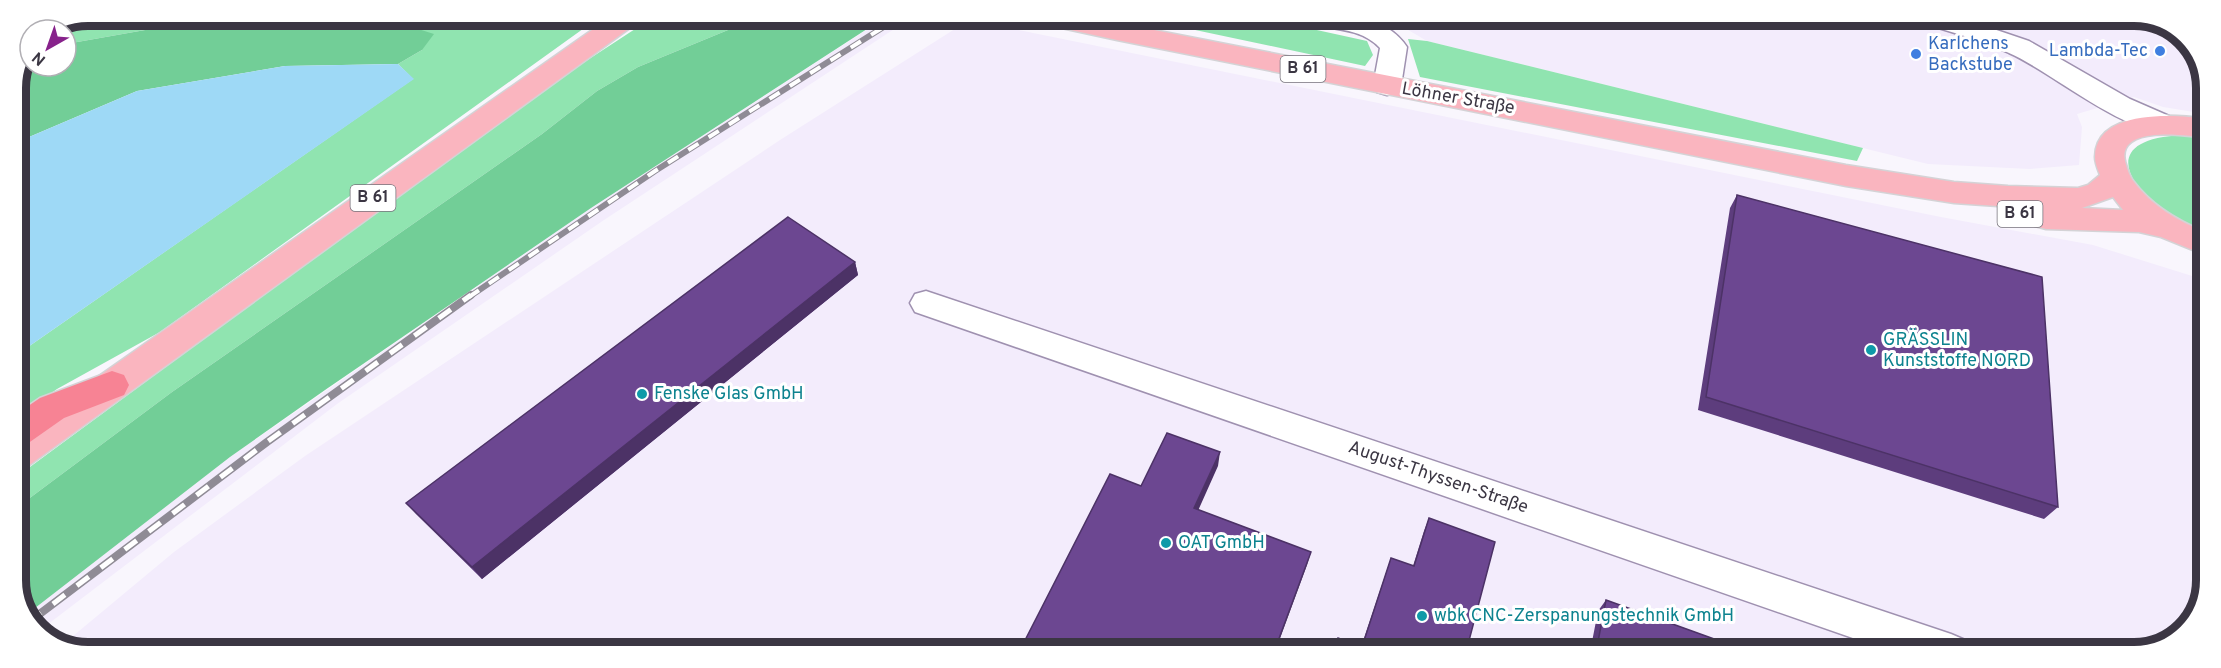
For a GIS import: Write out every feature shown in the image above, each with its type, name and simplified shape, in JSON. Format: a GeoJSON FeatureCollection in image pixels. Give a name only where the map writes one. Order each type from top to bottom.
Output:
{"type":"FeatureCollection","features":[{"type":"Feature","properties":{"kind":"highway"},"geometry":{"type":"LineString","coordinates":[[26,426],[52,408],[112,385]]}},
{"type":"Feature","properties":{"kind":"main road","name":"B 61"},"geometry":{"type":"LineString","coordinates":[[26,447],[613,26]]}},
{"type":"Feature","properties":{"kind":"main road","name":"Löhner Straße"},"geometry":{"type":"LineString","coordinates":[[1092,26],[1387,86],[1872,179],[1964,192],[2065,199],[2094,196],[2106,190],[2115,177]]}},
{"type":"Feature","properties":{"kind":"main road"},"geometry":{"type":"LineString","coordinates":[[2195,126],[2159,123],[2127,131],[2117,138],[2111,149],[2110,163],[2115,177],[2136,203],[2170,228],[2195,240]]}},
{"type":"Feature","properties":{"kind":"main road","name":"Löhner Straße"},"geometry":{"type":"LineString","coordinates":[[1872,179],[1973,208],[2060,219],[2139,221],[2170,228]]}},
{"type":"Feature","properties":{"kind":"street"},"geometry":{"type":"LineString","coordinates":[[1362,26],[1386,36],[1394,47],[1387,86]]}},
{"type":"Feature","properties":{"kind":"street"},"geometry":{"type":"LineString","coordinates":[[1958,26],[2020,47],[2120,106],[2159,123]]}},
{"type":"Feature","properties":{"kind":"street"},"geometry":{"type":"LineString","coordinates":[[2060,70],[2117,138]]}},
{"type":"Feature","properties":{"kind":"street","name":"August-Thyssen-Straße"},"geometry":{"type":"LineString","coordinates":[[926,303],[1919,642]]}},
{"type":"Feature","properties":{"kind":"shaded area"},"geometry":{"type":"Polygon","coordinates":[[[873,26],[899,26],[604,220],[337,404],[46,626],[38,618],[33,610],[230,457],[591,208],[873,26]]]}},
{"type":"Feature","properties":{"kind":"shaded area"},"geometry":{"type":"Polygon","coordinates":[[[960,26],[999,26],[1941,217],[2093,245],[2195,277],[2196,581],[2191,604],[2185,615],[2171,630],[2154,639],[2142,642],[79,642],[69,639],[174,552],[305,456],[780,140],[960,26]]]}},
{"type":"Feature","properties":{"kind":"shaded area"},"geometry":{"type":"Polygon","coordinates":[[[1401,26],[2142,26],[2168,36],[2187,56],[2194,75],[2195,112],[2163,107],[2134,97],[2077,114],[2082,127],[2079,165],[2030,169],[1928,164],[1427,41],[1401,26]]]}},
{"type":"Feature","properties":{"kind":"green space"},"geometry":{"type":"Polygon","coordinates":[[[168,26],[78,42],[78,27],[168,26]]]}},
{"type":"Feature","properties":{"kind":"green space"},"geometry":{"type":"Polygon","coordinates":[[[168,26],[407,26],[434,34],[422,50],[398,64],[285,66],[137,91],[26,138],[27,78],[78,78],[78,42],[168,26]]]}},
{"type":"Feature","properties":{"kind":"green space"},"geometry":{"type":"Polygon","coordinates":[[[403,26],[587,26],[160,332],[57,389],[26,411],[26,348],[413,79],[398,64],[422,50],[403,26]]]}},
{"type":"Feature","properties":{"kind":"green space"},"geometry":{"type":"Polygon","coordinates":[[[640,26],[738,26],[638,67],[597,91],[542,134],[172,392],[26,501],[26,470],[537,93],[640,26]]]}},
{"type":"Feature","properties":{"kind":"green space"},"geometry":{"type":"Polygon","coordinates":[[[738,26],[872,26],[591,208],[325,390],[230,457],[33,610],[26,585],[26,501],[172,392],[542,134],[597,91],[638,67],[738,26]]]}},
{"type":"Feature","properties":{"kind":"green space"},"geometry":{"type":"Polygon","coordinates":[[[1176,26],[1299,26],[1367,41],[1373,55],[1365,66],[1176,26]]]}},
{"type":"Feature","properties":{"kind":"green space"},"geometry":{"type":"Polygon","coordinates":[[[1408,39],[1427,41],[1863,148],[1857,161],[1420,77],[1408,39]]]}},
{"type":"Feature","properties":{"kind":"green space"},"geometry":{"type":"Polygon","coordinates":[[[2183,135],[2195,137],[2195,231],[2164,212],[2133,180],[2128,164],[2133,150],[2151,140],[2183,135]]]}},
{"type":"Feature","properties":{"kind":"water"},"geometry":{"type":"Polygon","coordinates":[[[398,64],[414,79],[26,348],[26,138],[137,91],[285,66],[398,64]]]}},
{"type":"Feature","properties":{"kind":"building","name":"GRÄSSLIN Kunststoffe NORD"},"geometry":{"type":"Polygon","coordinates":[[[1737,195],[2042,277],[2058,507],[1706,397],[1737,195]]]}},
{"type":"Feature","properties":{"kind":"building","name":"Fenske Glas GmbH"},"geometry":{"type":"Polygon","coordinates":[[[788,217],[855,262],[472,567],[406,503],[788,217]]]}},
{"type":"Feature","properties":{"kind":"building","name":"OAT GmbH"},"geometry":{"type":"Polygon","coordinates":[[[1167,433],[1220,452],[1194,508],[1311,552],[1278,642],[1024,642],[1110,474],[1141,486],[1167,433]]]}},
{"type":"Feature","properties":{"kind":"building","name":"wbk CNC-Zerspanungstechnik GmbH"},"geometry":{"type":"Polygon","coordinates":[[[1429,518],[1495,542],[1469,642],[1364,642],[1391,558],[1414,566],[1429,518]]]}},
{"type":"Feature","properties":{"kind":"building"},"geometry":{"type":"Polygon","coordinates":[[[1606,600],[1722,642],[1598,642],[1606,600]]]}},
{"type":"Feature","properties":{"kind":"building","name":"wbk CNC-Zerspanungstechnik GmbH"},"geometry":{"type":"Polygon","coordinates":[[[1338,638],[1349,642],[1337,642],[1338,638]]]}},
{"type":"Feature","properties":{"kind":"railway"},"geometry":{"type":"LineString","coordinates":[[469,297],[655,171],[885,26]]}},
{"type":"Feature","properties":{"kind":"railway"},"geometry":{"type":"LineString","coordinates":[[37,616],[267,442],[471,295]]}},
{"type":"Feature","properties":{"kind":"place","name":"Lambda-Tec"},"geometry":{"type":"Point","coordinates":[2160,51]}},
{"type":"Feature","properties":{"kind":"place","name":"Karlchens Backstube"},"geometry":{"type":"Point","coordinates":[1916,54]}},
{"type":"Feature","properties":{"kind":"place","name":"GRÄSSLIN Kunststoffe NORD"},"geometry":{"type":"Point","coordinates":[1871,350]}},
{"type":"Feature","properties":{"kind":"place","name":"Fenske Glas GmbH"},"geometry":{"type":"Point","coordinates":[642,394]}},
{"type":"Feature","properties":{"kind":"place","name":"OAT GmbH"},"geometry":{"type":"Point","coordinates":[1166,543]}},
{"type":"Feature","properties":{"kind":"place","name":"wbk CNC-Zerspanungstechnik GmbH"},"geometry":{"type":"Point","coordinates":[1422,616]}}]}
